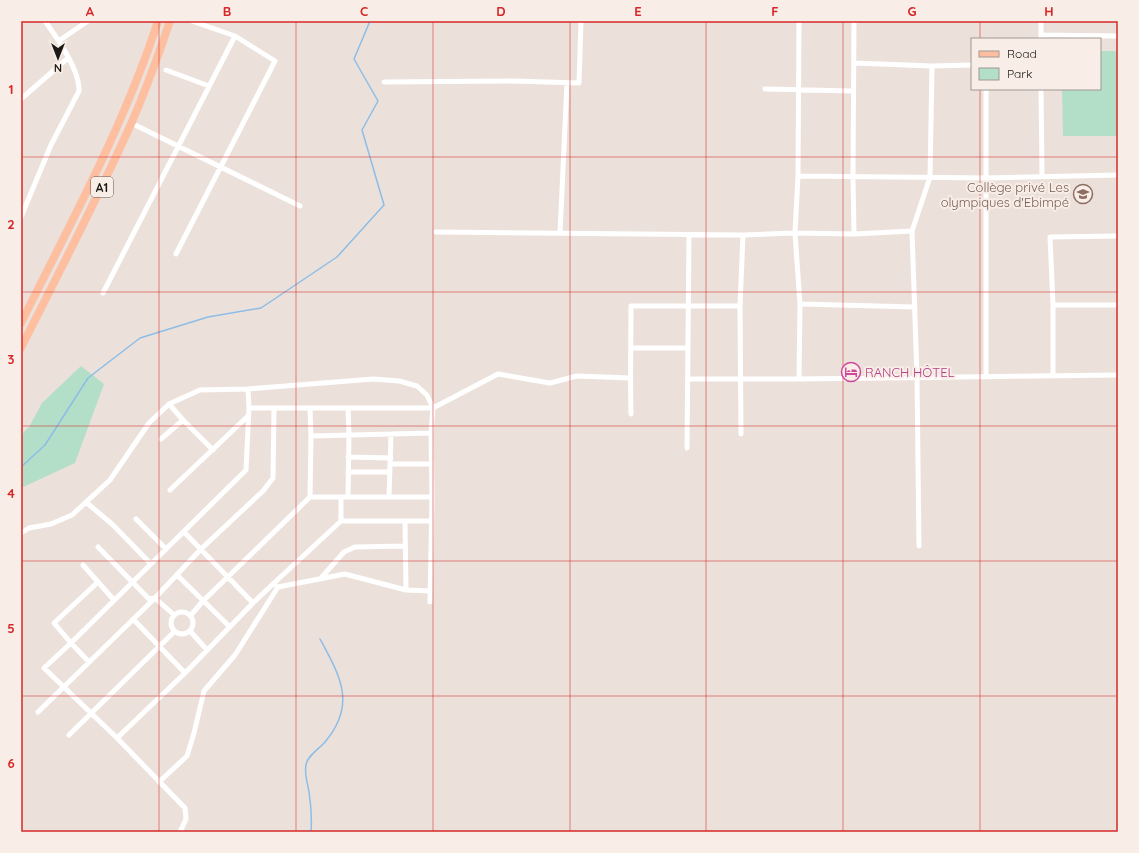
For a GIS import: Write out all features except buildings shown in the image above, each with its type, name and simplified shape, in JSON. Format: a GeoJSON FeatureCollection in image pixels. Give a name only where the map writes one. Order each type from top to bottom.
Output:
{"type":"FeatureCollection","features":[{"type":"Feature","properties":{"kind":"main road","name":"A1"},"geometry":{"type":"LineString","coordinates":[[21,322],[108,149],[158,21]]}},
{"type":"Feature","properties":{"kind":"main road","name":"A1"},"geometry":{"type":"LineString","coordinates":[[21,348],[104,183],[131,123],[170,21]]}},
{"type":"Feature","properties":{"kind":"street"},"geometry":{"type":"LineString","coordinates":[[21,215],[51,145],[79,91],[77,76],[60,40],[45,21]]}},
{"type":"Feature","properties":{"kind":"street"},"geometry":{"type":"LineString","coordinates":[[60,40],[88,21]]}},
{"type":"Feature","properties":{"kind":"street"},"geometry":{"type":"LineString","coordinates":[[176,254],[275,61],[235,36],[192,21]]}},
{"type":"Feature","properties":{"kind":"street"},"geometry":{"type":"LineString","coordinates":[[384,82],[512,81],[579,83],[581,21]]}},
{"type":"Feature","properties":{"kind":"street"},"geometry":{"type":"LineString","coordinates":[[799,21],[798,176],[795,233],[800,304],[799,379]]}},
{"type":"Feature","properties":{"kind":"street"},"geometry":{"type":"LineString","coordinates":[[854,21],[854,234]]}},
{"type":"Feature","properties":{"kind":"street"},"geometry":{"type":"LineString","coordinates":[[1041,21],[1041,37],[1118,36]]}},
{"type":"Feature","properties":{"kind":"street"},"geometry":{"type":"LineString","coordinates":[[103,293],[235,36]]}},
{"type":"Feature","properties":{"kind":"street"},"geometry":{"type":"LineString","coordinates":[[21,99],[68,58]]}},
{"type":"Feature","properties":{"kind":"street"},"geometry":{"type":"LineString","coordinates":[[854,63],[932,66],[971,65]]}},
{"type":"Feature","properties":{"kind":"street"},"geometry":{"type":"LineString","coordinates":[[919,546],[918,377],[912,231],[930,176],[932,66]]}},
{"type":"Feature","properties":{"kind":"street"},"geometry":{"type":"LineString","coordinates":[[166,70],[209,86]]}},
{"type":"Feature","properties":{"kind":"street"},"geometry":{"type":"LineString","coordinates":[[560,233],[567,83]]}},
{"type":"Feature","properties":{"kind":"street"},"geometry":{"type":"LineString","coordinates":[[765,89],[853,91]]}},
{"type":"Feature","properties":{"kind":"street"},"geometry":{"type":"LineString","coordinates":[[986,90],[986,376]]}},
{"type":"Feature","properties":{"kind":"street"},"geometry":{"type":"LineString","coordinates":[[1041,90],[1042,176]]}},
{"type":"Feature","properties":{"kind":"street"},"geometry":{"type":"LineString","coordinates":[[131,123],[300,206]]}},
{"type":"Feature","properties":{"kind":"street"},"geometry":{"type":"LineString","coordinates":[[798,176],[930,176],[987,178],[1118,175]]}},
{"type":"Feature","properties":{"kind":"street"},"geometry":{"type":"LineString","coordinates":[[436,232],[743,236],[795,233],[854,234],[912,231]]}},
{"type":"Feature","properties":{"kind":"street"},"geometry":{"type":"LineString","coordinates":[[687,448],[689,380],[689,235]]}},
{"type":"Feature","properties":{"kind":"street"},"geometry":{"type":"LineString","coordinates":[[741,434],[740,306],[743,236]]}},
{"type":"Feature","properties":{"kind":"street"},"geometry":{"type":"LineString","coordinates":[[1053,375],[1050,237],[1118,236]]}},
{"type":"Feature","properties":{"kind":"street"},"geometry":{"type":"LineString","coordinates":[[800,304],[915,307]]}},
{"type":"Feature","properties":{"kind":"street"},"geometry":{"type":"LineString","coordinates":[[1052,305],[1118,305]]}},
{"type":"Feature","properties":{"kind":"street"},"geometry":{"type":"LineString","coordinates":[[631,414],[630,378],[632,348],[630,306],[740,306]]}},
{"type":"Feature","properties":{"kind":"street"},"geometry":{"type":"LineString","coordinates":[[632,348],[688,348]]}},
{"type":"Feature","properties":{"kind":"street"},"geometry":{"type":"LineString","coordinates":[[249,408],[433,408],[498,374],[550,383],[578,376],[630,378]]}},
{"type":"Feature","properties":{"kind":"street"},"geometry":{"type":"LineString","coordinates":[[689,380],[1118,375]]}},
{"type":"Feature","properties":{"kind":"street"},"geometry":{"type":"LineString","coordinates":[[21,533],[29,528],[50,524],[72,515],[87,503],[110,480],[149,423],[169,404],[200,390],[248,389],[373,379],[399,381],[417,386],[427,396],[433,408],[431,433],[432,497],[430,602]]}},
{"type":"Feature","properties":{"kind":"street"},"geometry":{"type":"LineString","coordinates":[[180,832],[186,819],[185,808],[117,738],[44,668],[246,470],[249,408],[248,389]]}},
{"type":"Feature","properties":{"kind":"street"},"geometry":{"type":"LineString","coordinates":[[169,404],[213,450]]}},
{"type":"Feature","properties":{"kind":"street"},"geometry":{"type":"LineString","coordinates":[[38,712],[155,598],[201,549],[263,491],[273,478],[274,408]]}},
{"type":"Feature","properties":{"kind":"street"},"geometry":{"type":"LineString","coordinates":[[310,408],[310,497]]}},
{"type":"Feature","properties":{"kind":"street"},"geometry":{"type":"LineString","coordinates":[[348,408],[348,497]]}},
{"type":"Feature","properties":{"kind":"street"},"geometry":{"type":"LineString","coordinates":[[170,490],[248,416]]}},
{"type":"Feature","properties":{"kind":"street"},"geometry":{"type":"LineString","coordinates":[[161,439],[183,420]]}},
{"type":"Feature","properties":{"kind":"street"},"geometry":{"type":"LineString","coordinates":[[311,436],[431,433]]}},
{"type":"Feature","properties":{"kind":"street"},"geometry":{"type":"LineString","coordinates":[[389,497],[391,434]]}},
{"type":"Feature","properties":{"kind":"street"},"geometry":{"type":"LineString","coordinates":[[348,457],[391,458]]}},
{"type":"Feature","properties":{"kind":"street"},"geometry":{"type":"LineString","coordinates":[[391,464],[432,464]]}},
{"type":"Feature","properties":{"kind":"street"},"geometry":{"type":"LineString","coordinates":[[348,472],[390,472]]}},
{"type":"Feature","properties":{"kind":"street"},"geometry":{"type":"LineString","coordinates":[[191,615],[227,577],[310,497],[432,497]]}},
{"type":"Feature","properties":{"kind":"street"},"geometry":{"type":"LineString","coordinates":[[117,738],[185,673],[252,603],[276,585],[341,520],[341,497]]}},
{"type":"Feature","properties":{"kind":"street"},"geometry":{"type":"LineString","coordinates":[[87,503],[113,525],[151,564]]}},
{"type":"Feature","properties":{"kind":"street"},"geometry":{"type":"LineString","coordinates":[[136,519],[166,549]]}},
{"type":"Feature","properties":{"kind":"street"},"geometry":{"type":"LineString","coordinates":[[341,520],[405,522],[431,521]]}},
{"type":"Feature","properties":{"kind":"street"},"geometry":{"type":"LineString","coordinates":[[405,522],[404,546],[406,590]]}},
{"type":"Feature","properties":{"kind":"street"},"geometry":{"type":"LineString","coordinates":[[184,532],[252,603]]}},
{"type":"Feature","properties":{"kind":"street"},"geometry":{"type":"LineString","coordinates":[[321,578],[344,552],[355,547],[404,546]]}},
{"type":"Feature","properties":{"kind":"street"},"geometry":{"type":"LineString","coordinates":[[98,547],[149,599],[155,598]]}},
{"type":"Feature","properties":{"kind":"street"},"geometry":{"type":"LineString","coordinates":[[83,565],[114,600]]}},
{"type":"Feature","properties":{"kind":"street"},"geometry":{"type":"LineString","coordinates":[[177,574],[230,627]]}},
{"type":"Feature","properties":{"kind":"street"},"geometry":{"type":"LineString","coordinates":[[276,585],[346,574],[406,590],[430,591]]}},
{"type":"Feature","properties":{"kind":"street"},"geometry":{"type":"LineString","coordinates":[[90,662],[54,623],[98,582]]}},
{"type":"Feature","properties":{"kind":"street"},"geometry":{"type":"LineString","coordinates":[[159,782],[187,756],[204,691],[235,655],[276,585]]}},
{"type":"Feature","properties":{"kind":"street"},"geometry":{"type":"LineString","coordinates":[[155,598],[173,614]]}},
{"type":"Feature","properties":{"kind":"street"},"geometry":{"type":"LineString","coordinates":[[173,614],[182,611],[191,615],[194,623],[190,631],[182,634],[174,632]]}},
{"type":"Feature","properties":{"kind":"street"},"geometry":{"type":"LineString","coordinates":[[173,614],[170,623],[174,632]]}},
{"type":"Feature","properties":{"kind":"street"},"geometry":{"type":"LineString","coordinates":[[133,619],[185,673]]}},
{"type":"Feature","properties":{"kind":"street"},"geometry":{"type":"LineString","coordinates":[[190,631],[207,650]]}},
{"type":"Feature","properties":{"kind":"street"},"geometry":{"type":"LineString","coordinates":[[68,735],[92,714],[174,632]]}},
{"type":"Feature","properties":{"kind":"green space"},"geometry":{"type":"Polygon","coordinates":[[[1101,51],[1118,51],[1118,136],[1063,136],[1062,90],[1101,90],[1101,51]]]}},
{"type":"Feature","properties":{"kind":"green space"},"geometry":{"type":"Polygon","coordinates":[[[81,366],[104,384],[75,463],[21,488],[21,435],[29,427],[42,403],[81,366]]]}},
{"type":"Feature","properties":{"kind":"waterway"},"geometry":{"type":"LineString","coordinates":[[21,467],[45,445],[88,378],[140,338],[208,317],[261,308],[337,257],[384,205],[362,130],[378,101],[354,59],[370,21]]}},
{"type":"Feature","properties":{"kind":"waterway"},"geometry":{"type":"LineString","coordinates":[[311,832],[311,807],[306,765],[311,756],[325,742],[335,728],[341,715],[343,702],[339,678],[320,639]]}},
{"type":"Feature","properties":{"kind":"place","name":"Collège privé Les olympiques d'Ebimpé"},"geometry":{"type":"Point","coordinates":[1083,194]}},
{"type":"Feature","properties":{"kind":"place","name":"RANCH HÔTEL"},"geometry":{"type":"Point","coordinates":[851,372]}}]}
